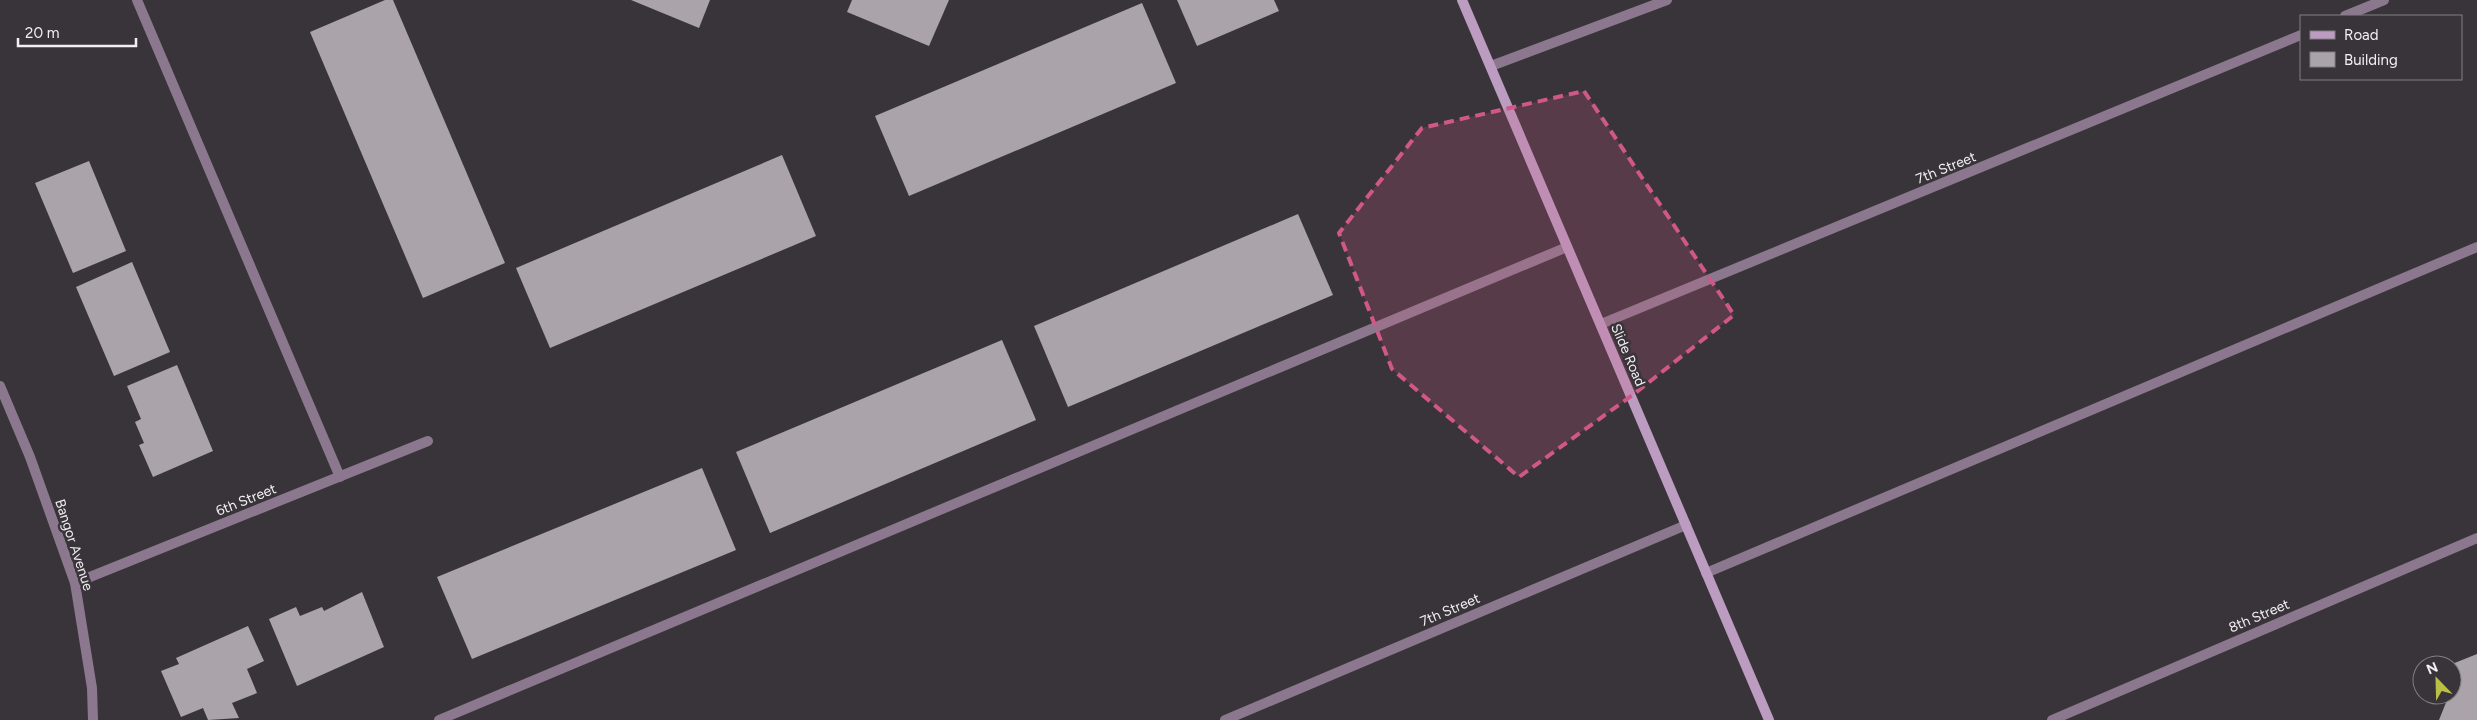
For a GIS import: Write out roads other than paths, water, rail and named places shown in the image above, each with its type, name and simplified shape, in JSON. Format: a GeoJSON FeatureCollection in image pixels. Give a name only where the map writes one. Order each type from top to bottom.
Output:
{"type":"FeatureCollection","features":[{"type":"Feature","properties":{"kind":"main road","name":"Slide Road"},"geometry":{"type":"LineString","coordinates":[[1462,0],[1769,720]]}},
{"type":"Feature","properties":{"kind":"street"},"geometry":{"type":"LineString","coordinates":[[137,0],[340,477]]}},
{"type":"Feature","properties":{"kind":"street"},"geometry":{"type":"LineString","coordinates":[[1491,66],[1667,0]]}},
{"type":"Feature","properties":{"kind":"street"},"geometry":{"type":"LineString","coordinates":[[2348,15],[2384,0]]}},
{"type":"Feature","properties":{"kind":"street","name":"7th Street"},"geometry":{"type":"LineString","coordinates":[[1600,324],[2300,35]]}},
{"type":"Feature","properties":{"kind":"street"},"geometry":{"type":"LineString","coordinates":[[439,720],[1567,247]]}},
{"type":"Feature","properties":{"kind":"street"},"geometry":{"type":"LineString","coordinates":[[1706,573],[2477,248]]}},
{"type":"Feature","properties":{"kind":"street","name":"Bangor Avenue"},"geometry":{"type":"LineString","coordinates":[[0,386],[30,457],[75,583],[92,688],[93,720]]}},
{"type":"Feature","properties":{"kind":"street","name":"6th Street"},"geometry":{"type":"LineString","coordinates":[[75,583],[428,442]]}},
{"type":"Feature","properties":{"kind":"street","name":"7th Street"},"geometry":{"type":"LineString","coordinates":[[1225,720],[1686,525]]}},
{"type":"Feature","properties":{"kind":"street","name":"8th Street"},"geometry":{"type":"LineString","coordinates":[[2052,720],[2477,538]]}}]}
